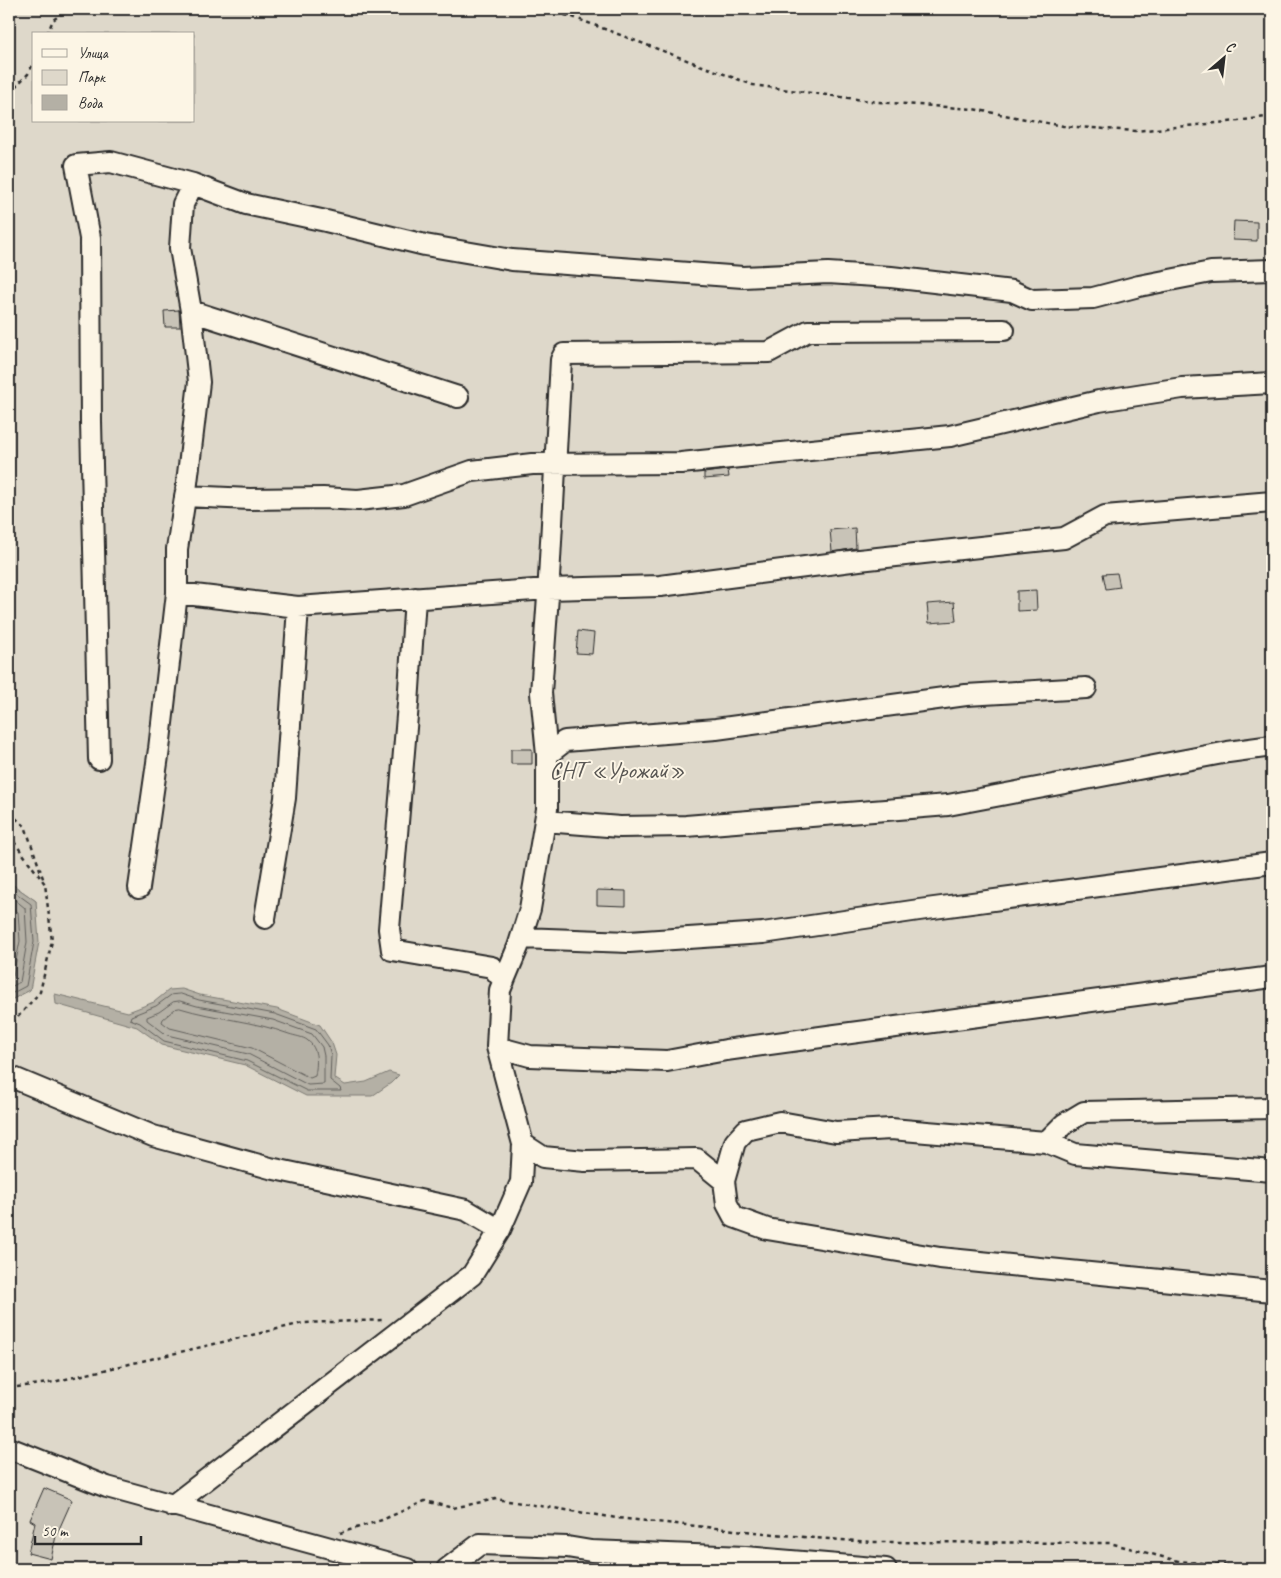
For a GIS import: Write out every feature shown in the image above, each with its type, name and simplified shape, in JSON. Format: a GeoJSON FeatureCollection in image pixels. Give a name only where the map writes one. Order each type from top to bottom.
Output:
{"type":"FeatureCollection","features":[{"type":"Feature","properties":{"kind":"street"},"geometry":{"type":"LineString","coordinates":[[99,759],[91,422],[90,238],[76,165],[111,162],[193,184],[246,204],[326,221],[425,246],[512,260],[743,277],[828,273],[1012,291],[1032,300],[1093,298],[1139,286],[1211,272],[1272,270]]}},
{"type":"Feature","properties":{"kind":"street"},"geometry":{"type":"LineString","coordinates":[[139,888],[159,749],[178,592],[177,548],[198,382],[191,311],[180,248],[182,204],[193,184]]}},
{"type":"Feature","properties":{"kind":"street"},"geometry":{"type":"LineString","coordinates":[[191,311],[458,396]]}},
{"type":"Feature","properties":{"kind":"street"},"geometry":{"type":"LineString","coordinates":[[172,1506],[472,1275],[500,1230],[521,1182],[523,1144],[497,1047],[500,990],[521,938],[530,909],[547,809],[547,755],[541,694],[561,360],[564,354],[770,352],[808,331],[1004,330]]}},
{"type":"Feature","properties":{"kind":"street"},"geometry":{"type":"LineString","coordinates":[[185,496],[250,499],[367,499],[404,495],[472,471],[532,464],[681,463],[950,436],[1100,401],[1182,388],[1272,383]]}},
{"type":"Feature","properties":{"kind":"street"},"geometry":{"type":"LineString","coordinates":[[178,592],[298,607],[548,589],[660,586],[859,560],[1064,538],[1105,516],[1272,502]]}},
{"type":"Feature","properties":{"kind":"street"},"geometry":{"type":"LineString","coordinates":[[415,598],[389,929],[392,950],[492,967],[504,981]]}},
{"type":"Feature","properties":{"kind":"street"},"geometry":{"type":"LineString","coordinates":[[265,918],[285,798],[298,607]]}},
{"type":"Feature","properties":{"kind":"street"},"geometry":{"type":"LineString","coordinates":[[547,755],[565,741],[716,729],[966,695],[1086,688]]}},
{"type":"Feature","properties":{"kind":"street"},"geometry":{"type":"LineString","coordinates":[[545,821],[620,827],[686,826],[948,805],[1228,752],[1272,746]]}},
{"type":"Feature","properties":{"kind":"street"},"geometry":{"type":"LineString","coordinates":[[521,938],[629,942],[763,933],[919,910],[1272,863]]}},
{"type":"Feature","properties":{"kind":"street"},"geometry":{"type":"LineString","coordinates":[[497,1047],[530,1056],[667,1061],[726,1050],[828,1036],[1272,978]]}},
{"type":"Feature","properties":{"kind":"street"},"geometry":{"type":"LineString","coordinates":[[9,1076],[152,1136],[270,1168],[466,1210],[500,1230]]}},
{"type":"Feature","properties":{"kind":"street"},"geometry":{"type":"LineString","coordinates":[[1046,1142],[1064,1124],[1084,1112],[1272,1108]]}},
{"type":"Feature","properties":{"kind":"street"},"geometry":{"type":"LineString","coordinates":[[1272,1170],[1074,1154],[1046,1142],[891,1130],[836,1132],[780,1122],[746,1130],[735,1142],[724,1181],[727,1204],[734,1217],[767,1229],[940,1258],[1272,1291]]}},
{"type":"Feature","properties":{"kind":"street"},"geometry":{"type":"LineString","coordinates":[[523,1144],[543,1157],[585,1161],[697,1159],[724,1181]]}},
{"type":"Feature","properties":{"kind":"street"},"geometry":{"type":"LineString","coordinates":[[9,1448],[107,1487],[407,1569]]}},
{"type":"Feature","properties":{"kind":"street"},"geometry":{"type":"LineString","coordinates":[[447,1569],[480,1544],[567,1547],[590,1560],[745,1563],[886,1569]]}},
{"type":"Feature","properties":{"kind":"path"},"geometry":{"type":"LineString","coordinates":[[48,32],[53,20],[68,9]]}},
{"type":"Feature","properties":{"kind":"path"},"geometry":{"type":"LineString","coordinates":[[96,9],[243,9]]}},
{"type":"Feature","properties":{"kind":"path"},"geometry":{"type":"LineString","coordinates":[[533,9],[570,16],[753,85],[878,102],[973,109],[1063,126],[1126,130],[1238,121],[1272,116]]}},
{"type":"Feature","properties":{"kind":"path"},"geometry":{"type":"LineString","coordinates":[[9,93],[28,74],[32,66]]}},
{"type":"Feature","properties":{"kind":"path"},"geometry":{"type":"LineString","coordinates":[[9,813],[25,826],[45,884],[52,941],[40,992],[9,1027]]}},
{"type":"Feature","properties":{"kind":"path"},"geometry":{"type":"LineString","coordinates":[[9,835],[45,884]]}},
{"type":"Feature","properties":{"kind":"path"},"geometry":{"type":"LineString","coordinates":[[9,1388],[49,1383],[303,1323],[385,1320]]}},
{"type":"Feature","properties":{"kind":"path"},"geometry":{"type":"LineString","coordinates":[[339,1534],[382,1520],[425,1501],[453,1508],[496,1499],[617,1518],[814,1538],[872,1542],[1110,1543],[1178,1561],[1272,1568]]}},
{"type":"Feature","properties":{"kind":"green space","name":"СНТ «Урожай»"},"geometry":{"type":"Polygon","coordinates":[[[9,9],[1272,9],[1272,1569],[9,1569],[9,1001],[30,990],[36,901],[9,882],[9,9]]]}},
{"type":"Feature","properties":{"kind":"water"},"geometry":{"type":"Polygon","coordinates":[[[9,882],[36,901],[39,942],[30,990],[9,1001],[9,882]]]}},
{"type":"Feature","properties":{"kind":"water"},"geometry":{"type":"Polygon","coordinates":[[[182,989],[200,995],[277,1009],[320,1025],[332,1043],[336,1055],[334,1078],[345,1085],[366,1082],[389,1072],[399,1075],[372,1096],[306,1096],[245,1065],[162,1045],[137,1027],[56,1004],[55,994],[128,1012],[154,1002],[169,990],[182,989]]]}},
{"type":"Feature","properties":{"kind":"building"},"geometry":{"type":"Polygon","coordinates":[[[1234,221],[1257,222],[1257,241],[1233,240],[1234,221]]]}},
{"type":"Feature","properties":{"kind":"building"},"geometry":{"type":"Polygon","coordinates":[[[179,310],[180,327],[165,327],[164,311],[179,310]]]}},
{"type":"Feature","properties":{"kind":"building"},"geometry":{"type":"Polygon","coordinates":[[[728,470],[729,477],[704,479],[704,473],[728,470]]]}},
{"type":"Feature","properties":{"kind":"building"},"geometry":{"type":"Polygon","coordinates":[[[855,528],[856,548],[832,552],[830,530],[855,528]]]}},
{"type":"Feature","properties":{"kind":"building"},"geometry":{"type":"Polygon","coordinates":[[[1117,573],[1120,587],[1106,589],[1103,574],[1117,573]]]}},
{"type":"Feature","properties":{"kind":"building"},"geometry":{"type":"Polygon","coordinates":[[[1036,590],[1037,610],[1017,611],[1017,591],[1036,590]]]}},
{"type":"Feature","properties":{"kind":"building"},"geometry":{"type":"Polygon","coordinates":[[[954,602],[956,621],[929,623],[927,604],[954,602]]]}},
{"type":"Feature","properties":{"kind":"building"},"geometry":{"type":"Polygon","coordinates":[[[578,631],[594,633],[592,654],[576,653],[578,631]]]}},
{"type":"Feature","properties":{"kind":"building"},"geometry":{"type":"Polygon","coordinates":[[[511,749],[532,749],[532,764],[511,764],[511,749]]]}},
{"type":"Feature","properties":{"kind":"building"},"geometry":{"type":"Polygon","coordinates":[[[597,890],[626,891],[626,906],[597,905],[597,890]]]}},
{"type":"Feature","properties":{"kind":"building"},"geometry":{"type":"Polygon","coordinates":[[[44,1488],[72,1500],[56,1536],[51,1559],[28,1553],[35,1523],[30,1520],[44,1488]]]}}]}
